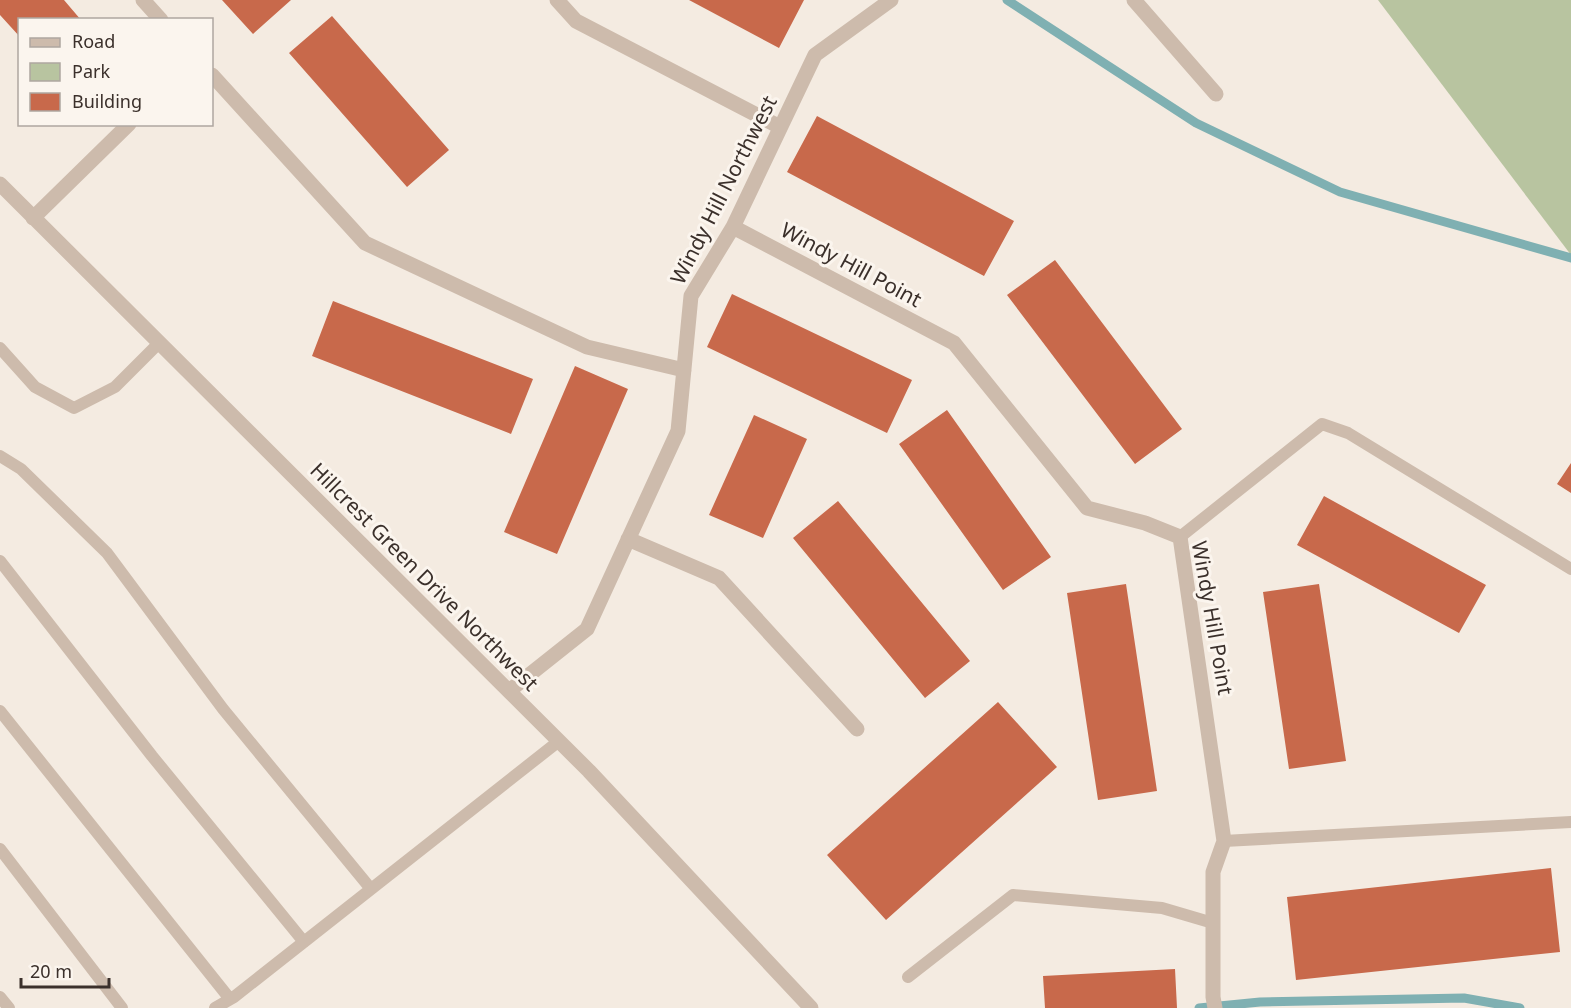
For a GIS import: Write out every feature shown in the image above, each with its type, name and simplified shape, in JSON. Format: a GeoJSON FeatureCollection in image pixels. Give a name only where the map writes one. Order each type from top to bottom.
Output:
{"type":"FeatureCollection","features":[{"type":"Feature","properties":{"kind":"street"},"geometry":{"type":"LineString","coordinates":[[143,0],[159,18]]}},
{"type":"Feature","properties":{"kind":"street"},"geometry":{"type":"LineString","coordinates":[[557,0],[576,21],[780,127]]}},
{"type":"Feature","properties":{"kind":"street","name":"Windy Hill Northwest"},"geometry":{"type":"LineString","coordinates":[[509,691],[586,629],[678,430],[691,296],[733,226],[815,55],[891,0]]}},
{"type":"Feature","properties":{"kind":"street"},"geometry":{"type":"LineString","coordinates":[[1134,0],[1216,94]]}},
{"type":"Feature","properties":{"kind":"street"},"geometry":{"type":"LineString","coordinates":[[213,76],[365,243],[587,347],[684,370]]}},
{"type":"Feature","properties":{"kind":"street"},"geometry":{"type":"LineString","coordinates":[[33,218],[127,126]]}},
{"type":"Feature","properties":{"kind":"street","name":"Hillcrest Green Drive Northwest"},"geometry":{"type":"LineString","coordinates":[[0,184],[559,741],[811,1008]]}},
{"type":"Feature","properties":{"kind":"street","name":"Windy Hill Point"},"geometry":{"type":"LineString","coordinates":[[733,226],[954,343],[1087,508],[1145,524],[1180,537],[1224,841],[1213,872],[1212,997],[1215,1008]]}},
{"type":"Feature","properties":{"kind":"street"},"geometry":{"type":"LineString","coordinates":[[628,539],[719,578],[857,729]]}},
{"type":"Feature","properties":{"kind":"lane"},"geometry":{"type":"LineString","coordinates":[[0,348],[35,387],[74,408],[116,387],[159,343]]}},
{"type":"Feature","properties":{"kind":"lane"},"geometry":{"type":"LineString","coordinates":[[1180,537],[1304,436],[1322,424],[1348,433],[1571,569]]}},
{"type":"Feature","properties":{"kind":"lane"},"geometry":{"type":"LineString","coordinates":[[0,456],[21,469],[107,553],[223,709],[371,889]]}},
{"type":"Feature","properties":{"kind":"lane"},"geometry":{"type":"LineString","coordinates":[[0,561],[152,756],[304,942]]}},
{"type":"Feature","properties":{"kind":"lane"},"geometry":{"type":"LineString","coordinates":[[0,711],[230,999]]}},
{"type":"Feature","properties":{"kind":"lane"},"geometry":{"type":"LineString","coordinates":[[215,1008],[304,942],[559,741]]}},
{"type":"Feature","properties":{"kind":"lane"},"geometry":{"type":"LineString","coordinates":[[1224,841],[1571,822]]}},
{"type":"Feature","properties":{"kind":"lane"},"geometry":{"type":"LineString","coordinates":[[0,849],[122,1008]]}},
{"type":"Feature","properties":{"kind":"lane"},"geometry":{"type":"LineString","coordinates":[[908,977],[1013,895],[1162,908],[1213,923]]}},
{"type":"Feature","properties":{"kind":"lane"},"geometry":{"type":"LineString","coordinates":[[0,997],[9,1008]]}},
{"type":"Feature","properties":{"kind":"green space"},"geometry":{"type":"Polygon","coordinates":[[[1378,0],[1571,0],[1571,255],[1378,0]]]}},
{"type":"Feature","properties":{"kind":"building"},"geometry":{"type":"Polygon","coordinates":[[[0,0],[64,0],[79,18],[18,18],[18,35],[0,15],[0,0]]]}},
{"type":"Feature","properties":{"kind":"building"},"geometry":{"type":"Polygon","coordinates":[[[222,0],[291,0],[253,34],[222,0]]]}},
{"type":"Feature","properties":{"kind":"building"},"geometry":{"type":"Polygon","coordinates":[[[689,0],[804,0],[779,48],[689,0]]]}},
{"type":"Feature","properties":{"kind":"building"},"geometry":{"type":"Polygon","coordinates":[[[332,16],[449,150],[407,187],[289,53],[332,16]]]}},
{"type":"Feature","properties":{"kind":"building"},"geometry":{"type":"Polygon","coordinates":[[[817,116],[1014,221],[984,276],[787,172],[817,116]]]}},
{"type":"Feature","properties":{"kind":"building"},"geometry":{"type":"Polygon","coordinates":[[[1055,260],[1182,429],[1135,464],[1007,295],[1055,260]]]}},
{"type":"Feature","properties":{"kind":"building"},"geometry":{"type":"Polygon","coordinates":[[[732,294],[912,380],[887,433],[707,347],[732,294]]]}},
{"type":"Feature","properties":{"kind":"building"},"geometry":{"type":"Polygon","coordinates":[[[333,301],[533,379],[511,434],[312,356],[333,301]]]}},
{"type":"Feature","properties":{"kind":"building"},"geometry":{"type":"Polygon","coordinates":[[[575,366],[628,389],[557,554],[504,532],[575,366]]]}},
{"type":"Feature","properties":{"kind":"building"},"geometry":{"type":"Polygon","coordinates":[[[947,410],[1051,557],[1003,590],[899,444],[947,410]]]}},
{"type":"Feature","properties":{"kind":"building"},"geometry":{"type":"Polygon","coordinates":[[[754,415],[807,439],[763,538],[709,515],[754,415]]]}},
{"type":"Feature","properties":{"kind":"building"},"geometry":{"type":"Polygon","coordinates":[[[1571,463],[1571,493],[1557,484],[1571,463]]]}},
{"type":"Feature","properties":{"kind":"building"},"geometry":{"type":"Polygon","coordinates":[[[1324,496],[1486,585],[1459,633],[1297,545],[1324,496]]]}},
{"type":"Feature","properties":{"kind":"building"},"geometry":{"type":"Polygon","coordinates":[[[838,501],[970,661],[925,698],[793,538],[838,501]]]}},
{"type":"Feature","properties":{"kind":"building"},"geometry":{"type":"Polygon","coordinates":[[[1126,584],[1157,791],[1098,800],[1067,593],[1126,584]]]}},
{"type":"Feature","properties":{"kind":"building"},"geometry":{"type":"Polygon","coordinates":[[[1319,584],[1346,761],[1289,769],[1263,592],[1319,584]]]}},
{"type":"Feature","properties":{"kind":"building"},"geometry":{"type":"Polygon","coordinates":[[[998,702],[1057,767],[886,920],[827,855],[998,702]]]}},
{"type":"Feature","properties":{"kind":"building"},"geometry":{"type":"Polygon","coordinates":[[[1551,868],[1560,952],[1296,980],[1287,897],[1551,868]]]}},
{"type":"Feature","properties":{"kind":"building"},"geometry":{"type":"Polygon","coordinates":[[[1175,969],[1177,1008],[1045,1008],[1043,976],[1175,969]]]}},
{"type":"Feature","properties":{"kind":"waterway"},"geometry":{"type":"LineString","coordinates":[[1007,0],[1196,123],[1340,192],[1571,258]]}},
{"type":"Feature","properties":{"kind":"waterway"},"geometry":{"type":"LineString","coordinates":[[1199,1008],[1260,1002],[1464,998],[1520,1008]]}}]}
